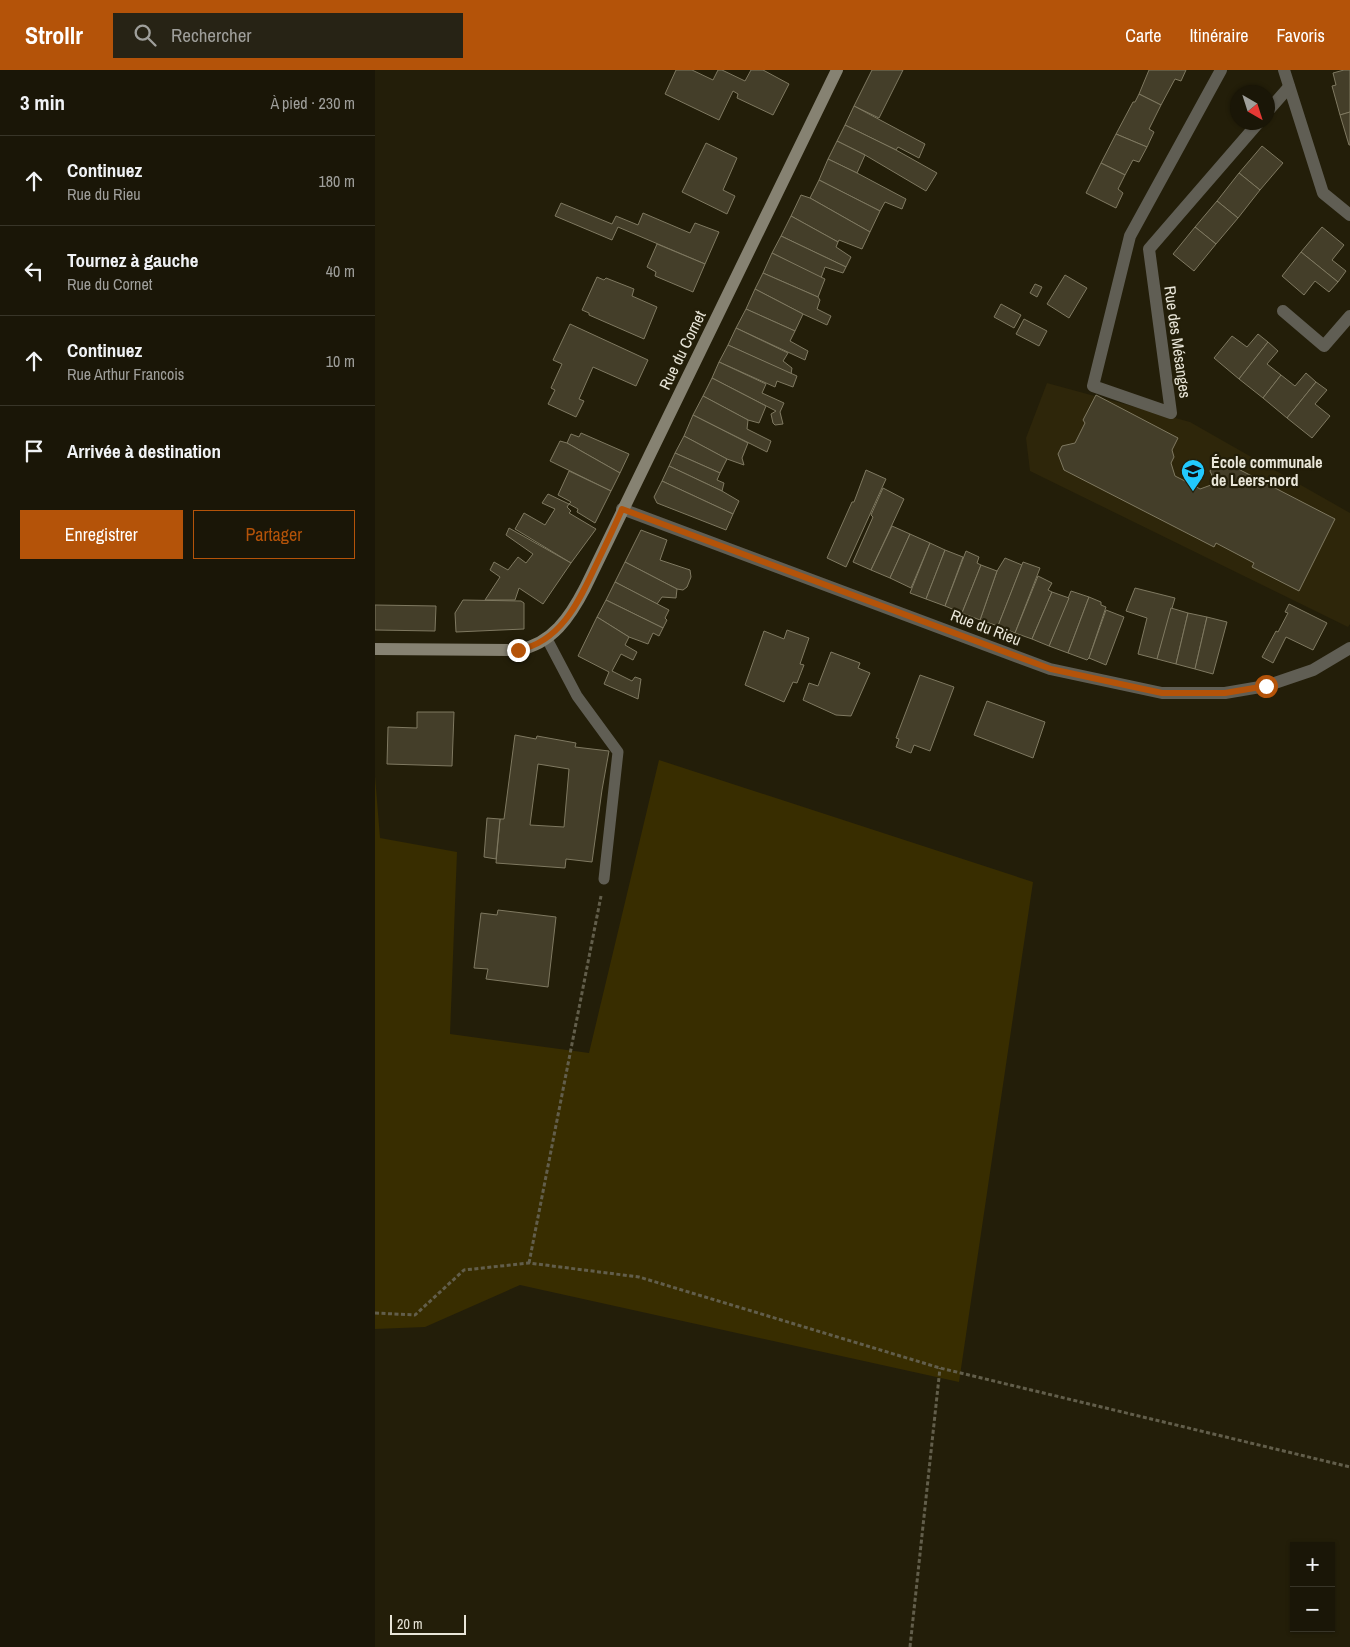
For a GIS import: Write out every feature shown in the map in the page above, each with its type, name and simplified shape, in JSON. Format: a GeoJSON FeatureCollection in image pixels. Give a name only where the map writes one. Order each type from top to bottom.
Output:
{"type":"FeatureCollection","features":[{"type":"Feature","properties":{"kind":"street","name":"Rue du Cornet"},"geometry":{"type":"LineString","coordinates":[[547,639],[563,623],[579,601],[622,509],[837,70]]}},
{"type":"Feature","properties":{"kind":"street","name":"Rue des Mésanges"},"geometry":{"type":"LineString","coordinates":[[1149,248],[1171,413],[1093,386],[1130,236],[1221,70]]}},
{"type":"Feature","properties":{"kind":"street"},"geometry":{"type":"LineString","coordinates":[[1284,70],[1323,193],[1350,215]]}},
{"type":"Feature","properties":{"kind":"street"},"geometry":{"type":"LineString","coordinates":[[1275,103],[1289,87]]}},
{"type":"Feature","properties":{"kind":"street"},"geometry":{"type":"LineString","coordinates":[[1130,236],[1149,248],[1252,130]]}},
{"type":"Feature","properties":{"kind":"street"},"geometry":{"type":"LineString","coordinates":[[1283,311],[1324,346],[1350,316]]}},
{"type":"Feature","properties":{"kind":"street","name":"Rue du Rieu"},"geometry":{"type":"LineString","coordinates":[[622,509],[1051,669],[1162,693],[1225,693],[1266,686],[1313,670],[1349,651]]}},
{"type":"Feature","properties":{"kind":"street"},"geometry":{"type":"LineString","coordinates":[[375,649],[504,651],[528,648],[547,639]]}},
{"type":"Feature","properties":{"kind":"lane"},"geometry":{"type":"LineString","coordinates":[[547,639],[577,696],[618,752],[604,879]]}},
{"type":"Feature","properties":{"kind":"path"},"geometry":{"type":"LineString","coordinates":[[529,1263],[604,879]]}},
{"type":"Feature","properties":{"kind":"path"},"geometry":{"type":"LineString","coordinates":[[375,1313],[415,1315],[464,1270],[529,1263],[639,1277],[940,1368],[1350,1468]]}},
{"type":"Feature","properties":{"kind":"path"},"geometry":{"type":"LineString","coordinates":[[910,1647],[940,1368]]}},
{"type":"Feature","properties":{"kind":"shaded area","name":"École communale de Leers-nord"},"geometry":{"type":"Polygon","coordinates":[[[1047,383],[1190,422],[1350,513],[1350,624],[1348,627],[1030,471],[1026,438],[1047,383]]]}},
{"type":"Feature","properties":{"kind":"shaded area"},"geometry":{"type":"Polygon","coordinates":[[[659,760],[1033,882],[959,1382],[520,1285],[425,1327],[375,1329],[375,776],[380,838],[457,852],[450,1034],[589,1053],[659,760]]]}},
{"type":"Feature","properties":{"kind":"building"},"geometry":{"type":"Polygon","coordinates":[[[676,70],[692,70],[713,80],[718,70],[722,70],[745,81],[751,70],[763,70],[789,84],[773,115],[737,98],[738,94],[733,91],[719,120],[665,94],[676,70]]]}},
{"type":"Feature","properties":{"kind":"building"},"geometry":{"type":"Polygon","coordinates":[[[872,70],[903,70],[879,118],[854,106],[872,70]]]}},
{"type":"Feature","properties":{"kind":"building"},"geometry":{"type":"Polygon","coordinates":[[[1149,70],[1186,70],[1181,81],[1175,79],[1161,105],[1139,94],[1149,70]]]}},
{"type":"Feature","properties":{"kind":"building"},"geometry":{"type":"Polygon","coordinates":[[[1350,70],[1350,112],[1340,115],[1332,86],[1336,85],[1333,73],[1350,70]]]}},
{"type":"Feature","properties":{"kind":"building"},"geometry":{"type":"Polygon","coordinates":[[[1139,94],[1161,105],[1149,129],[1154,132],[1147,147],[1116,134],[1139,94]]]}},
{"type":"Feature","properties":{"kind":"building"},"geometry":{"type":"Polygon","coordinates":[[[854,106],[925,144],[919,158],[898,147],[896,150],[845,125],[854,106]]]}},
{"type":"Feature","properties":{"kind":"building"},"geometry":{"type":"Polygon","coordinates":[[[1350,112],[1350,145],[1349,145],[1340,115],[1350,112]]]}},
{"type":"Feature","properties":{"kind":"building"},"geometry":{"type":"Polygon","coordinates":[[[845,125],[937,173],[926,191],[865,155],[837,141],[845,125]]]}},
{"type":"Feature","properties":{"kind":"building"},"geometry":{"type":"Polygon","coordinates":[[[1116,134],[1147,147],[1139,162],[1133,160],[1125,175],[1101,163],[1116,134]]]}},
{"type":"Feature","properties":{"kind":"building"},"geometry":{"type":"Polygon","coordinates":[[[837,141],[865,155],[857,173],[828,159],[837,141]]]}},
{"type":"Feature","properties":{"kind":"building"},"geometry":{"type":"Polygon","coordinates":[[[706,143],[737,158],[723,190],[735,196],[727,214],[682,192],[706,143]]]}},
{"type":"Feature","properties":{"kind":"building"},"geometry":{"type":"Polygon","coordinates":[[[1262,146],[1283,163],[1260,190],[1239,173],[1262,146]]]}},
{"type":"Feature","properties":{"kind":"building"},"geometry":{"type":"Polygon","coordinates":[[[828,159],[906,199],[902,209],[885,202],[880,211],[819,180],[828,159]]]}},
{"type":"Feature","properties":{"kind":"building"},"geometry":{"type":"Polygon","coordinates":[[[1101,163],[1125,175],[1118,189],[1123,193],[1116,208],[1086,193],[1101,163]]]}},
{"type":"Feature","properties":{"kind":"building"},"geometry":{"type":"Polygon","coordinates":[[[1239,173],[1260,190],[1238,218],[1217,201],[1239,173]]]}},
{"type":"Feature","properties":{"kind":"building"},"geometry":{"type":"Polygon","coordinates":[[[819,180],[880,211],[870,232],[810,198],[819,180]]]}},
{"type":"Feature","properties":{"kind":"building"},"geometry":{"type":"Polygon","coordinates":[[[801,195],[810,198],[870,232],[862,249],[839,240],[838,242],[791,216],[801,195]]]}},
{"type":"Feature","properties":{"kind":"building"},"geometry":{"type":"Polygon","coordinates":[[[1217,201],[1238,218],[1216,244],[1195,227],[1217,201]]]}},
{"type":"Feature","properties":{"kind":"building"},"geometry":{"type":"Polygon","coordinates":[[[561,203],[612,224],[616,216],[638,225],[643,213],[690,233],[695,223],[719,232],[705,264],[618,227],[612,240],[555,216],[561,203]]]}},
{"type":"Feature","properties":{"kind":"building"},"geometry":{"type":"Polygon","coordinates":[[[791,216],[838,242],[836,247],[851,257],[846,267],[781,236],[791,216]]]}},
{"type":"Feature","properties":{"kind":"building"},"geometry":{"type":"Polygon","coordinates":[[[1195,227],[1216,244],[1194,271],[1173,254],[1195,227]]]}},
{"type":"Feature","properties":{"kind":"building"},"geometry":{"type":"Polygon","coordinates":[[[1322,227],[1344,245],[1332,260],[1346,271],[1338,282],[1301,252],[1322,227]]]}},
{"type":"Feature","properties":{"kind":"building"},"geometry":{"type":"Polygon","coordinates":[[[781,236],[846,267],[843,273],[825,267],[821,278],[772,253],[781,236]]]}},
{"type":"Feature","properties":{"kind":"building"},"geometry":{"type":"Polygon","coordinates":[[[657,244],[705,264],[693,292],[655,276],[656,272],[647,267],[657,244]]]}},
{"type":"Feature","properties":{"kind":"building"},"geometry":{"type":"Polygon","coordinates":[[[1301,252],[1338,282],[1329,292],[1315,281],[1304,295],[1282,276],[1301,252]]]}},
{"type":"Feature","properties":{"kind":"building"},"geometry":{"type":"Polygon","coordinates":[[[772,253],[825,279],[818,297],[763,273],[772,253]]]}},
{"type":"Feature","properties":{"kind":"building"},"geometry":{"type":"Polygon","coordinates":[[[763,273],[818,297],[820,300],[817,309],[831,316],[827,325],[755,289],[763,273]]]}},
{"type":"Feature","properties":{"kind":"building"},"geometry":{"type":"Polygon","coordinates":[[[1065,275],[1087,288],[1069,318],[1047,304],[1065,275]]]}},
{"type":"Feature","properties":{"kind":"building"},"geometry":{"type":"Polygon","coordinates":[[[597,277],[604,280],[606,278],[634,289],[632,296],[657,307],[644,339],[589,315],[589,313],[582,310],[597,277]]]}},
{"type":"Feature","properties":{"kind":"building"},"geometry":{"type":"Polygon","coordinates":[[[1035,284],[1042,287],[1037,297],[1030,293],[1035,284]]]}},
{"type":"Feature","properties":{"kind":"building"},"geometry":{"type":"Polygon","coordinates":[[[755,289],[803,314],[795,331],[746,309],[755,289]]]}},
{"type":"Feature","properties":{"kind":"building"},"geometry":{"type":"Polygon","coordinates":[[[1001,304],[1021,315],[1014,328],[994,317],[1001,304]]]}},
{"type":"Feature","properties":{"kind":"building"},"geometry":{"type":"Polygon","coordinates":[[[746,309],[795,331],[790,341],[808,351],[805,360],[736,328],[746,309]]]}},
{"type":"Feature","properties":{"kind":"building"},"geometry":{"type":"Polygon","coordinates":[[[1024,319],[1047,331],[1039,346],[1016,334],[1024,319]]]}},
{"type":"Feature","properties":{"kind":"building"},"geometry":{"type":"Polygon","coordinates":[[[570,324],[648,360],[636,386],[593,367],[579,399],[584,401],[576,417],[548,404],[555,390],[551,388],[562,364],[553,360],[570,324]]]}},
{"type":"Feature","properties":{"kind":"building"},"geometry":{"type":"Polygon","coordinates":[[[736,328],[788,353],[783,361],[792,368],[791,374],[728,345],[736,328]]]}},
{"type":"Feature","properties":{"kind":"building"},"geometry":{"type":"Polygon","coordinates":[[[1258,334],[1268,342],[1239,379],[1214,358],[1232,336],[1247,347],[1258,334]]]}},
{"type":"Feature","properties":{"kind":"building"},"geometry":{"type":"Polygon","coordinates":[[[1268,342],[1278,351],[1267,364],[1281,375],[1263,398],[1239,379],[1268,342]]]}},
{"type":"Feature","properties":{"kind":"building"},"geometry":{"type":"Polygon","coordinates":[[[728,345],[797,376],[793,387],[777,381],[775,387],[719,362],[728,345]]]}},
{"type":"Feature","properties":{"kind":"building"},"geometry":{"type":"Polygon","coordinates":[[[719,362],[766,384],[762,393],[784,403],[780,412],[783,424],[775,425],[773,423],[771,414],[776,411],[712,378],[719,362]]]}},
{"type":"Feature","properties":{"kind":"building"},"geometry":{"type":"Polygon","coordinates":[[[1306,373],[1316,382],[1287,418],[1263,398],[1281,375],[1295,386],[1306,373]]]}},
{"type":"Feature","properties":{"kind":"building"},"geometry":{"type":"Polygon","coordinates":[[[712,378],[766,406],[759,423],[748,420],[703,396],[712,378]]]}},
{"type":"Feature","properties":{"kind":"building"},"geometry":{"type":"Polygon","coordinates":[[[1316,382],[1327,390],[1315,404],[1330,416],[1312,438],[1287,418],[1316,382]]]}},
{"type":"Feature","properties":{"kind":"building"},"geometry":{"type":"Polygon","coordinates":[[[1096,395],[1178,438],[1172,450],[1174,457],[1171,463],[1175,476],[1185,481],[1187,475],[1195,479],[1193,485],[1200,489],[1211,485],[1214,480],[1210,471],[1217,458],[1335,519],[1299,591],[1252,567],[1254,563],[1216,543],[1214,547],[1064,470],[1058,454],[1062,446],[1075,443],[1085,423],[1083,420],[1096,395]]]}},
{"type":"Feature","properties":{"kind":"building"},"geometry":{"type":"Polygon","coordinates":[[[703,396],[748,420],[747,429],[771,441],[767,452],[693,415],[703,396]]]}},
{"type":"Feature","properties":{"kind":"building"},"geometry":{"type":"Polygon","coordinates":[[[693,415],[748,443],[742,458],[744,465],[727,459],[684,436],[693,415]]]}},
{"type":"Feature","properties":{"kind":"building"},"geometry":{"type":"Polygon","coordinates":[[[581,433],[629,454],[620,473],[567,443],[571,434],[579,437],[581,433]]]}},
{"type":"Feature","properties":{"kind":"building"},"geometry":{"type":"Polygon","coordinates":[[[684,436],[727,459],[720,473],[675,453],[684,436]]]}},
{"type":"Feature","properties":{"kind":"building"},"geometry":{"type":"Polygon","coordinates":[[[560,441],[567,443],[620,473],[611,491],[550,461],[560,441]]]}},
{"type":"Feature","properties":{"kind":"building"},"geometry":{"type":"Polygon","coordinates":[[[675,453],[720,473],[717,480],[724,483],[722,491],[669,466],[675,453]]]}},
{"type":"Feature","properties":{"kind":"building"},"geometry":{"type":"Polygon","coordinates":[[[669,466],[739,501],[733,514],[662,481],[669,466]]]}},
{"type":"Feature","properties":{"kind":"building"},"geometry":{"type":"Polygon","coordinates":[[[866,470],[886,479],[846,567],[827,558],[852,502],[854,502],[866,470]]]}},
{"type":"Feature","properties":{"kind":"building"},"geometry":{"type":"Polygon","coordinates":[[[569,471],[611,491],[595,523],[577,512],[578,509],[569,504],[571,502],[558,495],[569,471]]]}},
{"type":"Feature","properties":{"kind":"building"},"geometry":{"type":"Polygon","coordinates":[[[662,481],[733,514],[726,530],[657,503],[654,497],[662,481]]]}},
{"type":"Feature","properties":{"kind":"building"},"geometry":{"type":"Polygon","coordinates":[[[883,488],[904,499],[871,570],[853,562],[873,517],[871,515],[883,488]]]}},
{"type":"Feature","properties":{"kind":"building"},"geometry":{"type":"Polygon","coordinates":[[[548,494],[569,504],[567,507],[571,511],[569,513],[596,529],[571,563],[515,529],[524,513],[545,525],[555,509],[542,503],[548,494]]]}},
{"type":"Feature","properties":{"kind":"building"},"geometry":{"type":"Polygon","coordinates":[[[892,526],[910,534],[890,578],[871,570],[892,526]]]}},
{"type":"Feature","properties":{"kind":"building"},"geometry":{"type":"Polygon","coordinates":[[[509,528],[571,563],[543,604],[519,588],[515,600],[485,600],[500,577],[490,570],[494,562],[508,570],[518,557],[526,563],[533,554],[506,535],[509,528]]]}},
{"type":"Feature","properties":{"kind":"building"},"geometry":{"type":"Polygon","coordinates":[[[641,530],[667,540],[660,560],[690,570],[691,577],[687,587],[683,590],[677,589],[625,562],[641,530]]]}},
{"type":"Feature","properties":{"kind":"building"},"geometry":{"type":"Polygon","coordinates":[[[910,534],[930,543],[911,588],[890,578],[910,534]]]}},
{"type":"Feature","properties":{"kind":"building"},"geometry":{"type":"Polygon","coordinates":[[[930,543],[945,550],[926,599],[910,593],[930,543]]]}},
{"type":"Feature","properties":{"kind":"building"},"geometry":{"type":"Polygon","coordinates":[[[945,550],[963,557],[945,606],[926,599],[945,550]]]}},
{"type":"Feature","properties":{"kind":"building"},"geometry":{"type":"Polygon","coordinates":[[[966,551],[979,557],[977,563],[981,565],[962,613],[945,606],[966,551]]]}},
{"type":"Feature","properties":{"kind":"building"},"geometry":{"type":"Polygon","coordinates":[[[1005,558],[1022,565],[998,626],[980,620],[997,571],[1005,558]]]}},
{"type":"Feature","properties":{"kind":"building"},"geometry":{"type":"Polygon","coordinates":[[[625,562],[677,589],[676,598],[662,597],[657,604],[615,582],[625,562]]]}},
{"type":"Feature","properties":{"kind":"building"},"geometry":{"type":"Polygon","coordinates":[[[1023,562],[1040,568],[1015,633],[998,626],[1023,562]]]}},
{"type":"Feature","properties":{"kind":"building"},"geometry":{"type":"Polygon","coordinates":[[[981,565],[997,571],[980,620],[962,613],[981,565]]]}},
{"type":"Feature","properties":{"kind":"building"},"geometry":{"type":"Polygon","coordinates":[[[1038,576],[1052,583],[1048,590],[1052,592],[1032,639],[1015,633],[1038,576]]]}},
{"type":"Feature","properties":{"kind":"building"},"geometry":{"type":"Polygon","coordinates":[[[615,582],[669,610],[663,628],[606,600],[615,582]]]}},
{"type":"Feature","properties":{"kind":"building"},"geometry":{"type":"Polygon","coordinates":[[[1135,588],[1175,598],[1157,659],[1138,654],[1147,618],[1126,611],[1135,588]]]}},
{"type":"Feature","properties":{"kind":"building"},"geometry":{"type":"Polygon","coordinates":[[[1071,591],[1089,597],[1068,653],[1049,646],[1071,591]]]}},
{"type":"Feature","properties":{"kind":"building"},"geometry":{"type":"Polygon","coordinates":[[[1052,592],[1069,598],[1049,646],[1032,639],[1052,592]]]}},
{"type":"Feature","properties":{"kind":"building"},"geometry":{"type":"Polygon","coordinates":[[[1089,597],[1101,602],[1101,605],[1106,607],[1087,660],[1068,653],[1089,597]]]}},
{"type":"Feature","properties":{"kind":"building"},"geometry":{"type":"Polygon","coordinates":[[[463,600],[521,601],[524,603],[524,629],[456,632],[455,613],[463,600]]]}},
{"type":"Feature","properties":{"kind":"building"},"geometry":{"type":"Polygon","coordinates":[[[606,600],[663,628],[659,636],[653,633],[648,644],[629,637],[597,617],[606,600]]]}},
{"type":"Feature","properties":{"kind":"building"},"geometry":{"type":"Polygon","coordinates":[[[1289,604],[1327,623],[1313,650],[1286,637],[1273,663],[1262,657],[1288,613],[1285,612],[1289,604]]]}},
{"type":"Feature","properties":{"kind":"building"},"geometry":{"type":"Polygon","coordinates":[[[375,605],[436,606],[435,631],[375,630],[375,605]]]}},
{"type":"Feature","properties":{"kind":"building"},"geometry":{"type":"Polygon","coordinates":[[[1171,608],[1188,613],[1176,664],[1157,659],[1171,608]]]}},
{"type":"Feature","properties":{"kind":"building"},"geometry":{"type":"Polygon","coordinates":[[[1106,610],[1124,617],[1106,665],[1089,658],[1106,610]]]}},
{"type":"Feature","properties":{"kind":"building"},"geometry":{"type":"Polygon","coordinates":[[[1188,613],[1207,617],[1195,669],[1176,664],[1188,613]]]}},
{"type":"Feature","properties":{"kind":"building"},"geometry":{"type":"Polygon","coordinates":[[[597,617],[629,637],[625,645],[637,652],[633,660],[621,654],[612,671],[632,681],[635,677],[641,679],[638,699],[604,684],[609,672],[578,656],[597,617]]]}},
{"type":"Feature","properties":{"kind":"building"},"geometry":{"type":"Polygon","coordinates":[[[1207,617],[1227,622],[1213,674],[1195,669],[1207,617]]]}},
{"type":"Feature","properties":{"kind":"building"},"geometry":{"type":"Polygon","coordinates":[[[787,630],[809,638],[800,664],[804,665],[797,683],[793,682],[784,702],[745,685],[764,631],[784,639],[787,630]]]}},
{"type":"Feature","properties":{"kind":"building"},"geometry":{"type":"Polygon","coordinates":[[[831,652],[860,663],[858,668],[870,673],[851,716],[836,715],[803,700],[809,683],[818,686],[831,652]]]}},
{"type":"Feature","properties":{"kind":"building"},"geometry":{"type":"Polygon","coordinates":[[[920,675],[954,687],[930,751],[914,745],[911,753],[896,747],[899,739],[896,738],[920,675]]]}},
{"type":"Feature","properties":{"kind":"building"},"geometry":{"type":"Polygon","coordinates":[[[987,701],[1045,722],[1033,758],[974,735],[987,701]]]}},
{"type":"Feature","properties":{"kind":"building"},"geometry":{"type":"Polygon","coordinates":[[[417,712],[454,712],[452,766],[387,764],[388,727],[417,728],[417,712]]]}},
{"type":"Feature","properties":{"kind":"building"},"geometry":{"type":"Polygon","coordinates":[[[515,735],[536,739],[537,736],[576,743],[575,747],[609,751],[592,862],[566,859],[565,868],[496,863],[500,819],[504,819],[515,735]],[[538,764],[530,825],[564,827],[569,769],[538,764]]]}},
{"type":"Feature","properties":{"kind":"building"},"geometry":{"type":"Polygon","coordinates":[[[487,818],[500,819],[496,859],[484,857],[487,818]]]}},
{"type":"Feature","properties":{"kind":"building"},"geometry":{"type":"Polygon","coordinates":[[[498,910],[556,917],[548,987],[486,979],[488,969],[474,968],[481,913],[497,915],[498,910]]]}},
{"type":"Feature","properties":{"kind":"place","name":"École communale de Leers-nord"},"geometry":{"type":"Point","coordinates":[1193,492]}},
{"type":"Feature","properties":{"kind":"route"},"geometry":{"type":"LineString","coordinates":[[518,650],[528,648],[547,639],[556,632],[572,611],[579,601],[622,509],[1051,669],[1162,693],[1225,693],[1266,686]]}}]}
